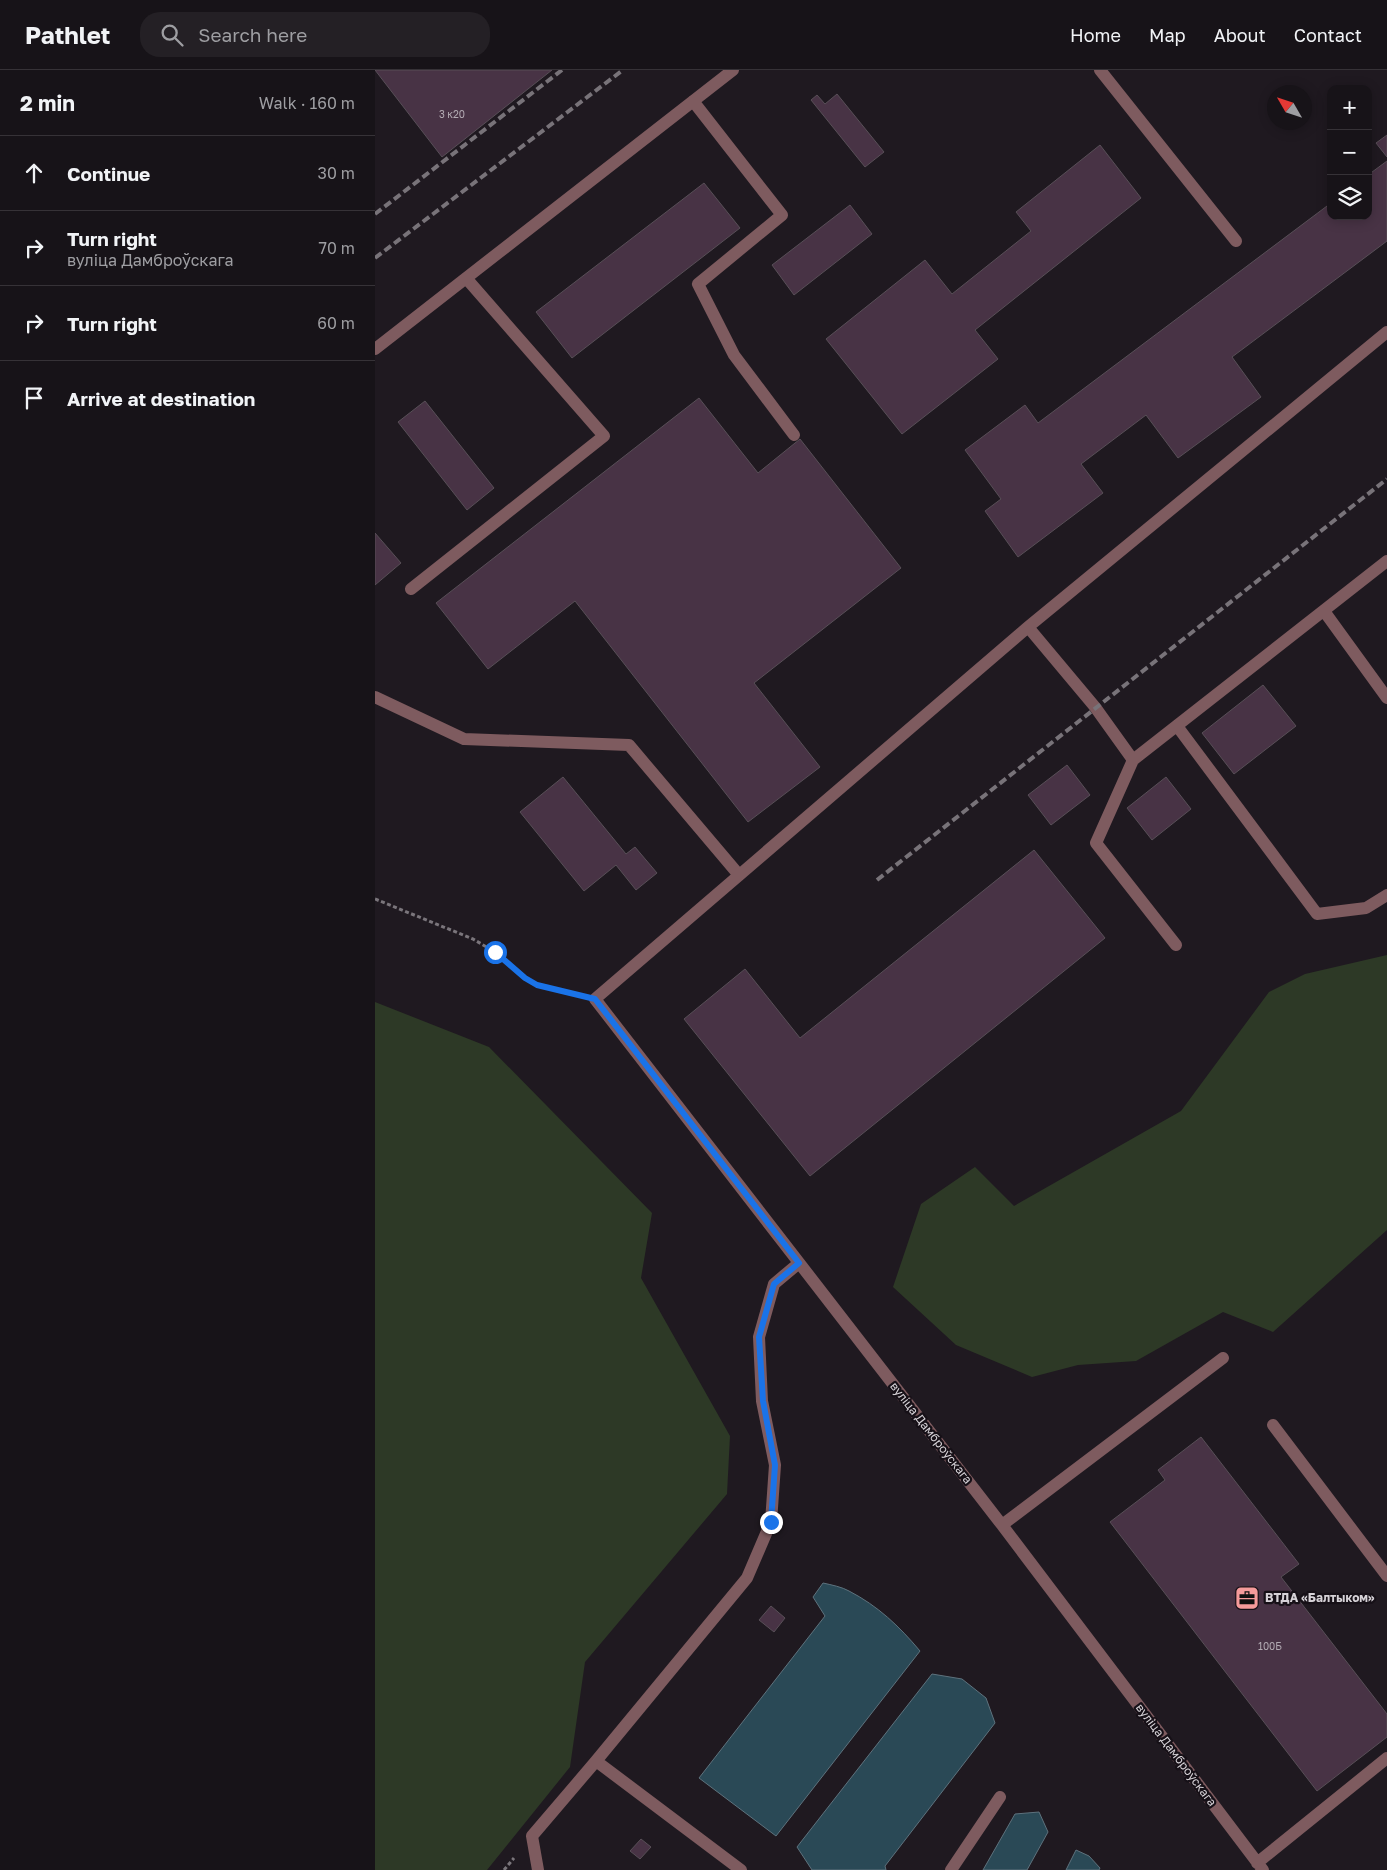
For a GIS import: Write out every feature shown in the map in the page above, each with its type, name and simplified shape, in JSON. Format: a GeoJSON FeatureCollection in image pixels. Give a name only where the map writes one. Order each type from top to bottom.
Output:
{"type":"FeatureCollection","features":[{"type":"Feature","properties":{"kind":"street"},"geometry":{"type":"LineString","coordinates":[[375,350],[733,70]]}},
{"type":"Feature","properties":{"kind":"street"},"geometry":{"type":"LineString","coordinates":[[1100,70],[1236,241]]}},
{"type":"Feature","properties":{"kind":"street"},"geometry":{"type":"LineString","coordinates":[[693,101],[782,215],[698,284],[734,355],[794,435]]}},
{"type":"Feature","properties":{"kind":"street"},"geometry":{"type":"LineString","coordinates":[[411,589],[604,436],[466,278]]}},
{"type":"Feature","properties":{"kind":"street"},"geometry":{"type":"LineString","coordinates":[[595,999],[1028,627],[1387,332]]}},
{"type":"Feature","properties":{"kind":"street"},"geometry":{"type":"LineString","coordinates":[[1176,945],[1097,843],[1133,760],[1387,561]]}},
{"type":"Feature","properties":{"kind":"street"},"geometry":{"type":"LineString","coordinates":[[1324,611],[1387,698]]}},
{"type":"Feature","properties":{"kind":"street"},"geometry":{"type":"LineString","coordinates":[[1028,627],[1095,708],[1133,760]]}},
{"type":"Feature","properties":{"kind":"street"},"geometry":{"type":"LineString","coordinates":[[375,696],[464,739],[629,745],[739,875]]}},
{"type":"Feature","properties":{"kind":"street"},"geometry":{"type":"LineString","coordinates":[[1177,726],[1317,914],[1366,908],[1387,894]]}},
{"type":"Feature","properties":{"kind":"street","name":"вуліца Дамброўскага"},"geometry":{"type":"LineString","coordinates":[[595,999],[1002,1525],[1260,1866]]}},
{"type":"Feature","properties":{"kind":"street"},"geometry":{"type":"LineString","coordinates":[[538,1870],[532,1836],[747,1578],[771,1522],[775,1465],[763,1401],[759,1337],[774,1284],[799,1263]]}},
{"type":"Feature","properties":{"kind":"street"},"geometry":{"type":"LineString","coordinates":[[1002,1525],[1223,1358]]}},
{"type":"Feature","properties":{"kind":"street"},"geometry":{"type":"LineString","coordinates":[[1273,1425],[1387,1576]]}},
{"type":"Feature","properties":{"kind":"street"},"geometry":{"type":"LineString","coordinates":[[1260,1866],[1387,1758]]}},
{"type":"Feature","properties":{"kind":"street"},"geometry":{"type":"LineString","coordinates":[[596,1761],[741,1870]]}},
{"type":"Feature","properties":{"kind":"street"},"geometry":{"type":"LineString","coordinates":[[951,1870],[1000,1797]]}},
{"type":"Feature","properties":{"kind":"path"},"geometry":{"type":"LineString","coordinates":[[375,899],[473,939],[495,952],[525,978],[537,985],[595,999]]}},
{"type":"Feature","properties":{"kind":"green space"},"geometry":{"type":"Polygon","coordinates":[[[1387,955],[1387,1230],[1273,1332],[1223,1312],[1136,1361],[1078,1365],[1032,1377],[956,1345],[893,1287],[921,1204],[975,1167],[1014,1206],[1181,1111],[1269,992],[1305,974],[1387,955]]]}},
{"type":"Feature","properties":{"kind":"green space"},"geometry":{"type":"Polygon","coordinates":[[[375,1002],[489,1047],[652,1213],[641,1278],[730,1436],[727,1494],[585,1662],[570,1767],[487,1870],[375,1870],[375,1002]]]}},
{"type":"Feature","properties":{"kind":"water"},"geometry":{"type":"Polygon","coordinates":[[[823,1583],[846,1590],[879,1610],[920,1651],[776,1836],[699,1778],[825,1616],[813,1597],[823,1583]]]}},
{"type":"Feature","properties":{"kind":"water"},"geometry":{"type":"Polygon","coordinates":[[[932,1674],[962,1679],[986,1698],[995,1723],[885,1866],[886,1870],[812,1870],[797,1847],[932,1674]]]}},
{"type":"Feature","properties":{"kind":"water"},"geometry":{"type":"Polygon","coordinates":[[[1039,1812],[1048,1832],[1027,1870],[983,1870],[1015,1814],[1039,1812]]]}},
{"type":"Feature","properties":{"kind":"water"},"geometry":{"type":"Polygon","coordinates":[[[1076,1850],[1089,1856],[1100,1868],[1099,1870],[1066,1870],[1076,1850]]]}},
{"type":"Feature","properties":{"kind":"building"},"geometry":{"type":"Polygon","coordinates":[[[375,70],[552,70],[442,157],[375,70]]]}},
{"type":"Feature","properties":{"kind":"building"},"geometry":{"type":"Polygon","coordinates":[[[837,94],[884,152],[865,167],[811,100],[817,95],[825,104],[837,94]]]}},
{"type":"Feature","properties":{"kind":"building"},"geometry":{"type":"Polygon","coordinates":[[[1387,135],[1387,157],[1376,143],[1387,135]]]}},
{"type":"Feature","properties":{"kind":"building"},"geometry":{"type":"Polygon","coordinates":[[[1100,145],[1141,198],[975,330],[998,359],[902,434],[826,339],[925,260],[952,294],[1031,231],[1016,212],[1100,145]]]}},
{"type":"Feature","properties":{"kind":"building"},"geometry":{"type":"Polygon","coordinates":[[[1387,161],[1387,241],[1232,357],[1261,397],[1178,458],[1146,415],[1081,464],[1103,493],[1018,557],[985,511],[1001,499],[965,450],[1025,405],[1038,423],[1327,206],[1327,220],[1372,220],[1372,172],[1387,161]]]}},
{"type":"Feature","properties":{"kind":"building"},"geometry":{"type":"Polygon","coordinates":[[[704,183],[740,228],[572,358],[536,312],[704,183]]]}},
{"type":"Feature","properties":{"kind":"building"},"geometry":{"type":"Polygon","coordinates":[[[850,205],[872,234],[794,295],[772,265],[850,205]]]}},
{"type":"Feature","properties":{"kind":"building"},"geometry":{"type":"Polygon","coordinates":[[[699,398],[758,473],[800,439],[901,568],[754,683],[820,767],[748,822],[575,601],[488,669],[436,603],[699,398]]]}},
{"type":"Feature","properties":{"kind":"building"},"geometry":{"type":"Polygon","coordinates":[[[425,401],[494,488],[467,510],[398,422],[425,401]]]}},
{"type":"Feature","properties":{"kind":"building"},"geometry":{"type":"Polygon","coordinates":[[[375,533],[401,563],[375,585],[375,533]]]}},
{"type":"Feature","properties":{"kind":"building"},"geometry":{"type":"Polygon","coordinates":[[[1263,685],[1296,726],[1234,774],[1202,733],[1263,685]]]}},
{"type":"Feature","properties":{"kind":"building"},"geometry":{"type":"Polygon","coordinates":[[[1067,765],[1090,795],[1051,825],[1028,795],[1067,765]]]}},
{"type":"Feature","properties":{"kind":"building"},"geometry":{"type":"Polygon","coordinates":[[[563,777],[626,854],[635,847],[657,873],[636,890],[616,865],[584,891],[520,812],[563,777]]]}},
{"type":"Feature","properties":{"kind":"building"},"geometry":{"type":"Polygon","coordinates":[[[1166,777],[1191,809],[1152,840],[1127,808],[1166,777]]]}},
{"type":"Feature","properties":{"kind":"building"},"geometry":{"type":"Polygon","coordinates":[[[1034,850],[1105,938],[810,1176],[684,1019],[745,969],[800,1038],[1034,850]]]}},
{"type":"Feature","properties":{"kind":"building"},"geometry":{"type":"Polygon","coordinates":[[[1201,1437],[1299,1564],[1281,1577],[1387,1714],[1387,1737],[1317,1791],[1110,1522],[1165,1480],[1158,1470],[1201,1437]]]}},
{"type":"Feature","properties":{"kind":"building"},"geometry":{"type":"Polygon","coordinates":[[[771,1606],[785,1618],[774,1632],[759,1620],[771,1606]]]}},
{"type":"Feature","properties":{"kind":"building"},"geometry":{"type":"Polygon","coordinates":[[[641,1839],[651,1847],[640,1859],[630,1851],[641,1839]]]}},
{"type":"Feature","properties":{"kind":"railway"},"geometry":{"type":"LineString","coordinates":[[375,214],[562,70]]}},
{"type":"Feature","properties":{"kind":"railway"},"geometry":{"type":"LineString","coordinates":[[375,258],[623,70]]}},
{"type":"Feature","properties":{"kind":"railway"},"geometry":{"type":"LineString","coordinates":[[877,880],[1387,479]]}},
{"type":"Feature","properties":{"kind":"place","name":"ВТДА «Балтыком»"},"geometry":{"type":"Point","coordinates":[1247,1598]}},
{"type":"Feature","properties":{"kind":"route"},"geometry":{"type":"LineString","coordinates":[[495,952],[525,978],[537,985],[595,999],[799,1263],[774,1284],[759,1337],[763,1401],[775,1465],[771,1522]]}}]}
